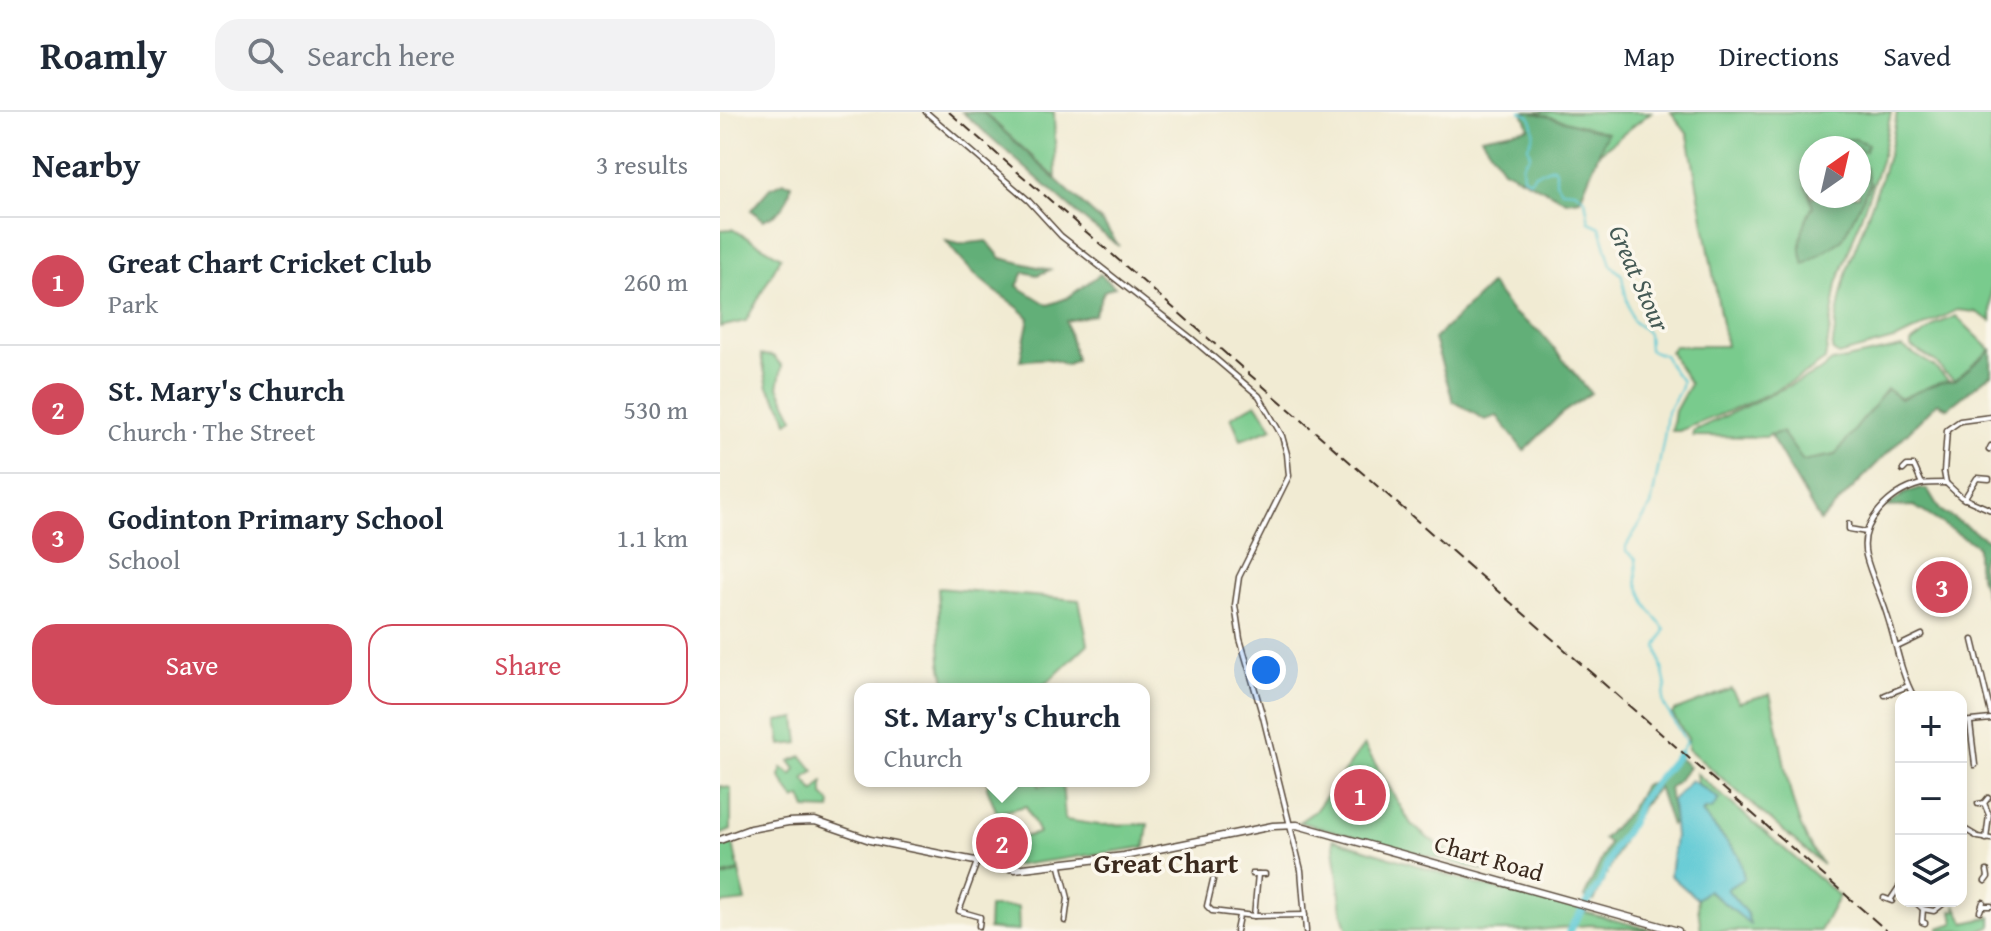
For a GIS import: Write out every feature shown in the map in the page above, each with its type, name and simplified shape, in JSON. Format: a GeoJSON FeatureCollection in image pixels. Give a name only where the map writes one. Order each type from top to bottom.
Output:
{"type":"FeatureCollection","features":[{"type":"Feature","properties":{"kind":"street"},"geometry":{"type":"LineString","coordinates":[[926,112],[1028,200],[1061,236],[1259,396],[1282,436],[1289,476],[1239,577],[1235,605],[1240,639],[1304,886],[1306,931]]}},
{"type":"Feature","properties":{"kind":"street"},"geometry":{"type":"LineString","coordinates":[[1946,483],[1945,442],[1950,427],[1960,421],[1991,417]]}},
{"type":"Feature","properties":{"kind":"street"},"geometry":{"type":"LineString","coordinates":[[1904,466],[1917,468],[1922,484]]}},
{"type":"Feature","properties":{"kind":"street"},"geometry":{"type":"LineString","coordinates":[[1974,472],[1977,478]]}},
{"type":"Feature","properties":{"kind":"street"},"geometry":{"type":"LineString","coordinates":[[1964,499],[1977,478]]}},
{"type":"Feature","properties":{"kind":"street"},"geometry":{"type":"LineString","coordinates":[[1977,478],[1989,479]]}},
{"type":"Feature","properties":{"kind":"street"},"geometry":{"type":"LineString","coordinates":[[1911,691],[1866,555],[1866,532],[1875,514],[1893,498],[1922,484],[1946,483],[1964,499],[1991,510]]}},
{"type":"Feature","properties":{"kind":"street"},"geometry":{"type":"LineString","coordinates":[[1848,528],[1866,532]]}},
{"type":"Feature","properties":{"kind":"street"},"geometry":{"type":"LineString","coordinates":[[1897,647],[1922,635]]}},
{"type":"Feature","properties":{"kind":"street"},"geometry":{"type":"LineString","coordinates":[[1915,639],[1918,646]]}},
{"type":"Feature","properties":{"kind":"street"},"geometry":{"type":"LineString","coordinates":[[1967,723],[1991,716],[1973,640]]}},
{"type":"Feature","properties":{"kind":"street"},"geometry":{"type":"LineString","coordinates":[[1890,695],[1908,686]]}},
{"type":"Feature","properties":{"kind":"street"},"geometry":{"type":"LineString","coordinates":[[1970,723],[1975,765]]}},
{"type":"Feature","properties":{"kind":"street"},"geometry":{"type":"LineString","coordinates":[[1967,830],[1988,839],[1989,815],[1983,802]]}},
{"type":"Feature","properties":{"kind":"street"},"geometry":{"type":"LineString","coordinates":[[720,840],[750,829],[815,821],[870,840],[1015,869],[1124,856],[1289,824]]}},
{"type":"Feature","properties":{"kind":"street","name":"Chart Road"},"geometry":{"type":"LineString","coordinates":[[1289,824],[1433,861],[1678,931]]}},
{"type":"Feature","properties":{"kind":"street"},"geometry":{"type":"LineString","coordinates":[[977,862],[959,911],[980,917],[979,926]]}},
{"type":"Feature","properties":{"kind":"street"},"geometry":{"type":"LineString","coordinates":[[1059,863],[1068,898],[1065,921]]}},
{"type":"Feature","properties":{"kind":"street"},"geometry":{"type":"LineString","coordinates":[[1254,916],[1255,874],[1265,874]]}},
{"type":"Feature","properties":{"kind":"street"},"geometry":{"type":"LineString","coordinates":[[1211,884],[1209,909],[1239,916],[1305,915]]}},
{"type":"Feature","properties":{"kind":"street"},"geometry":{"type":"LineString","coordinates":[[1884,898],[1891,900],[1895,895]]}},
{"type":"Feature","properties":{"kind":"street"},"geometry":{"type":"LineString","coordinates":[[1982,907],[1991,906]]}},
{"type":"Feature","properties":{"kind":"street"},"geometry":{"type":"LineString","coordinates":[[1921,907],[1934,911],[1938,907]]}},
{"type":"Feature","properties":{"kind":"street"},"geometry":{"type":"LineString","coordinates":[[1921,923],[1923,909]]}},
{"type":"Feature","properties":{"kind":"street"},"geometry":{"type":"LineString","coordinates":[[1236,931],[1239,916]]}},
{"type":"Feature","properties":{"kind":"green space"},"geometry":{"type":"Polygon","coordinates":[[[962,112],[983,112],[1103,223],[1119,246],[1088,223],[962,112]]]}},
{"type":"Feature","properties":{"kind":"green space"},"geometry":{"type":"Polygon","coordinates":[[[983,112],[1054,112],[1056,178],[992,120],[983,112]]]}},
{"type":"Feature","properties":{"kind":"green space"},"geometry":{"type":"Polygon","coordinates":[[[1523,112],[1607,133],[1580,199],[1566,201],[1503,169],[1481,137],[1529,128],[1523,112]]]}},
{"type":"Feature","properties":{"kind":"green space"},"geometry":{"type":"Polygon","coordinates":[[[1532,112],[1651,112],[1598,154],[1606,133],[1532,112]]]}},
{"type":"Feature","properties":{"kind":"green space"},"geometry":{"type":"Polygon","coordinates":[[[1671,112],[1891,112],[1881,161],[1871,189],[1871,136],[1799,136],[1799,208],[1864,208],[1837,284],[1825,360],[1755,400],[1679,431],[1672,431],[1675,411],[1690,384],[1670,352],[1674,346],[1726,346],[1688,135],[1671,112]]]}},
{"type":"Feature","properties":{"kind":"green space"},"geometry":{"type":"Polygon","coordinates":[[[1897,112],[1991,112],[1991,321],[1976,312],[1957,310],[1897,339],[1838,355],[1832,350],[1843,286],[1894,132],[1897,112]]]}},
{"type":"Feature","properties":{"kind":"green space"},"geometry":{"type":"Polygon","coordinates":[[[784,182],[791,184],[786,202],[774,215],[763,220],[751,210],[770,188],[784,182]]]}},
{"type":"Feature","properties":{"kind":"green space"},"geometry":{"type":"Polygon","coordinates":[[[1812,208],[1858,208],[1842,240],[1804,265],[1801,250],[1806,221],[1812,208]]]}},
{"type":"Feature","properties":{"kind":"green space"},"geometry":{"type":"Polygon","coordinates":[[[732,229],[781,257],[746,321],[720,327],[720,230],[732,229]]]}},
{"type":"Feature","properties":{"kind":"green space"},"geometry":{"type":"Polygon","coordinates":[[[946,241],[960,244],[987,241],[1001,258],[1050,270],[1037,275],[1024,272],[1017,286],[1048,305],[1067,298],[1100,274],[1115,287],[1104,291],[1094,315],[1066,321],[1076,360],[1065,365],[1049,359],[1020,361],[1029,318],[975,274],[946,241]]]}},
{"type":"Feature","properties":{"kind":"green space"},"geometry":{"type":"Polygon","coordinates":[[[1491,284],[1512,312],[1540,332],[1591,393],[1561,414],[1524,451],[1497,416],[1485,420],[1453,401],[1434,339],[1491,284]]]}},
{"type":"Feature","properties":{"kind":"green space"},"geometry":{"type":"Polygon","coordinates":[[[1956,316],[1991,350],[1955,380],[1936,362],[1911,347],[1911,343],[1937,324],[1956,316]]]}},
{"type":"Feature","properties":{"kind":"green space"},"geometry":{"type":"Polygon","coordinates":[[[1902,347],[1934,366],[1949,381],[1900,399],[1887,390],[1835,455],[1803,461],[1770,434],[1766,437],[1693,436],[1693,431],[1818,372],[1832,362],[1902,347]]]}},
{"type":"Feature","properties":{"kind":"green space"},"geometry":{"type":"Polygon","coordinates":[[[1991,350],[1991,374],[1948,408],[1937,403],[1820,521],[1770,435],[1782,432],[1803,461],[1835,455],[1887,389],[1900,399],[1940,382],[1955,380],[1991,350]]]}},
{"type":"Feature","properties":{"kind":"green space"},"geometry":{"type":"Polygon","coordinates":[[[761,355],[773,356],[782,366],[778,387],[794,418],[787,422],[783,409],[768,387],[761,355]]]}},
{"type":"Feature","properties":{"kind":"green space"},"geometry":{"type":"Polygon","coordinates":[[[1256,403],[1273,428],[1241,440],[1231,417],[1256,403]]]}},
{"type":"Feature","properties":{"kind":"green space"},"geometry":{"type":"Polygon","coordinates":[[[1919,488],[1928,490],[1940,510],[1991,542],[1991,556],[1983,556],[1981,565],[1984,577],[1991,578],[1987,600],[1977,566],[1977,546],[1914,506],[1887,507],[1904,494],[1919,488]]]}},
{"type":"Feature","properties":{"kind":"green space"},"geometry":{"type":"Polygon","coordinates":[[[938,588],[1079,600],[1088,644],[1046,683],[945,683],[941,662],[938,588]]]}},
{"type":"Feature","properties":{"kind":"green space"},"geometry":{"type":"Polygon","coordinates":[[[1731,689],[1739,702],[1770,694],[1794,805],[1801,827],[1823,865],[1688,749],[1688,739],[1672,714],[1674,711],[1731,689]]]}},
{"type":"Feature","properties":{"kind":"green space"},"geometry":{"type":"Polygon","coordinates":[[[796,718],[799,743],[781,745],[777,721],[796,718]]]}},
{"type":"Feature","properties":{"kind":"green space"},"geometry":{"type":"Polygon","coordinates":[[[1364,745],[1411,824],[1429,839],[1485,871],[1299,822],[1315,811],[1364,745]]]}},
{"type":"Feature","properties":{"kind":"green space"},"geometry":{"type":"Polygon","coordinates":[[[1676,755],[1689,767],[1669,788],[1674,823],[1671,825],[1658,787],[1630,827],[1594,901],[1584,897],[1609,843],[1603,839],[1629,811],[1644,786],[1656,780],[1676,755]]]}},
{"type":"Feature","properties":{"kind":"green space"},"geometry":{"type":"Polygon","coordinates":[[[802,756],[814,771],[804,779],[814,792],[823,782],[823,795],[831,803],[830,810],[806,809],[801,797],[795,800],[780,777],[782,768],[792,775],[796,769],[790,761],[802,756]]]}},
{"type":"Feature","properties":{"kind":"green space"},"geometry":{"type":"Polygon","coordinates":[[[1696,773],[1839,896],[1820,931],[1701,931],[1697,899],[1707,890],[1749,922],[1747,914],[1726,889],[1739,856],[1702,813],[1719,799],[1697,783],[1696,773]]]}},
{"type":"Feature","properties":{"kind":"green space"},"geometry":{"type":"Polygon","coordinates":[[[720,786],[731,788],[731,830],[720,835],[720,786]]]}},
{"type":"Feature","properties":{"kind":"green space"},"geometry":{"type":"Polygon","coordinates":[[[987,787],[1062,787],[1065,820],[1099,825],[1148,824],[1145,847],[1019,865],[993,862],[982,833],[1016,823],[1023,837],[1039,833],[1026,806],[997,813],[987,787]]]}},
{"type":"Feature","properties":{"kind":"green space"},"geometry":{"type":"Polygon","coordinates":[[[732,839],[739,871],[720,876],[720,845],[732,839]]]}},
{"type":"Feature","properties":{"kind":"green space"},"geometry":{"type":"Polygon","coordinates":[[[1333,839],[1479,885],[1581,908],[1584,912],[1656,931],[1590,925],[1527,931],[1348,931],[1342,911],[1333,839]]]}},
{"type":"Feature","properties":{"kind":"green space"},"geometry":{"type":"Polygon","coordinates":[[[739,872],[746,901],[720,904],[720,878],[739,872]]]}},
{"type":"Feature","properties":{"kind":"green space"},"geometry":{"type":"Polygon","coordinates":[[[989,907],[1018,907],[1019,931],[988,929],[989,907]]]}},
{"type":"Feature","properties":{"kind":"green space"},"geometry":{"type":"Polygon","coordinates":[[[1956,907],[1965,923],[1991,917],[1991,927],[1980,931],[1939,931],[1939,928],[1954,923],[1952,911],[1957,910],[1956,907]]]}},
{"type":"Feature","properties":{"kind":"water"},"geometry":{"type":"Polygon","coordinates":[[[1691,780],[1719,799],[1712,809],[1704,809],[1702,813],[1739,856],[1744,878],[1727,889],[1747,914],[1750,924],[1708,890],[1697,899],[1670,875],[1675,836],[1672,801],[1691,780]]]}},
{"type":"Feature","properties":{"kind":"waterway","name":"Great Stour"},"geometry":{"type":"LineString","coordinates":[[1521,112],[1530,116],[1534,129],[1528,146],[1530,155],[1522,165],[1523,177],[1530,180],[1535,174],[1553,167],[1561,190],[1575,191],[1585,199],[1589,222],[1600,227],[1611,265],[1622,275],[1633,321],[1648,334],[1649,350],[1664,355],[1682,381],[1667,412],[1651,506],[1626,546],[1626,551],[1636,559],[1637,582],[1647,606],[1665,630],[1657,646],[1666,686],[1664,705],[1686,742],[1679,754]]}},
{"type":"Feature","properties":{"kind":"waterway","name":"Great Stour"},"geometry":{"type":"LineString","coordinates":[[1569,931],[1599,885],[1614,848],[1631,823],[1642,798],[1679,754]]}},
{"type":"Feature","properties":{"kind":"railway"},"geometry":{"type":"LineString","coordinates":[[949,112],[1887,931]]}},
{"type":"Feature","properties":{"kind":"place","name":"Godinton Primary School"},"geometry":{"type":"Point","coordinates":[1942,587]}},
{"type":"Feature","properties":{"kind":"place","name":"Great Chart Cricket Club"},"geometry":{"type":"Point","coordinates":[1360,795]}},
{"type":"Feature","properties":{"kind":"place","name":"St. Mary's Church"},"geometry":{"type":"Point","coordinates":[1002,843]}},
{"type":"Feature","properties":{"kind":"district","name":"Great Chart"},"geometry":{"type":"Point","coordinates":[1166,862]}}]}
